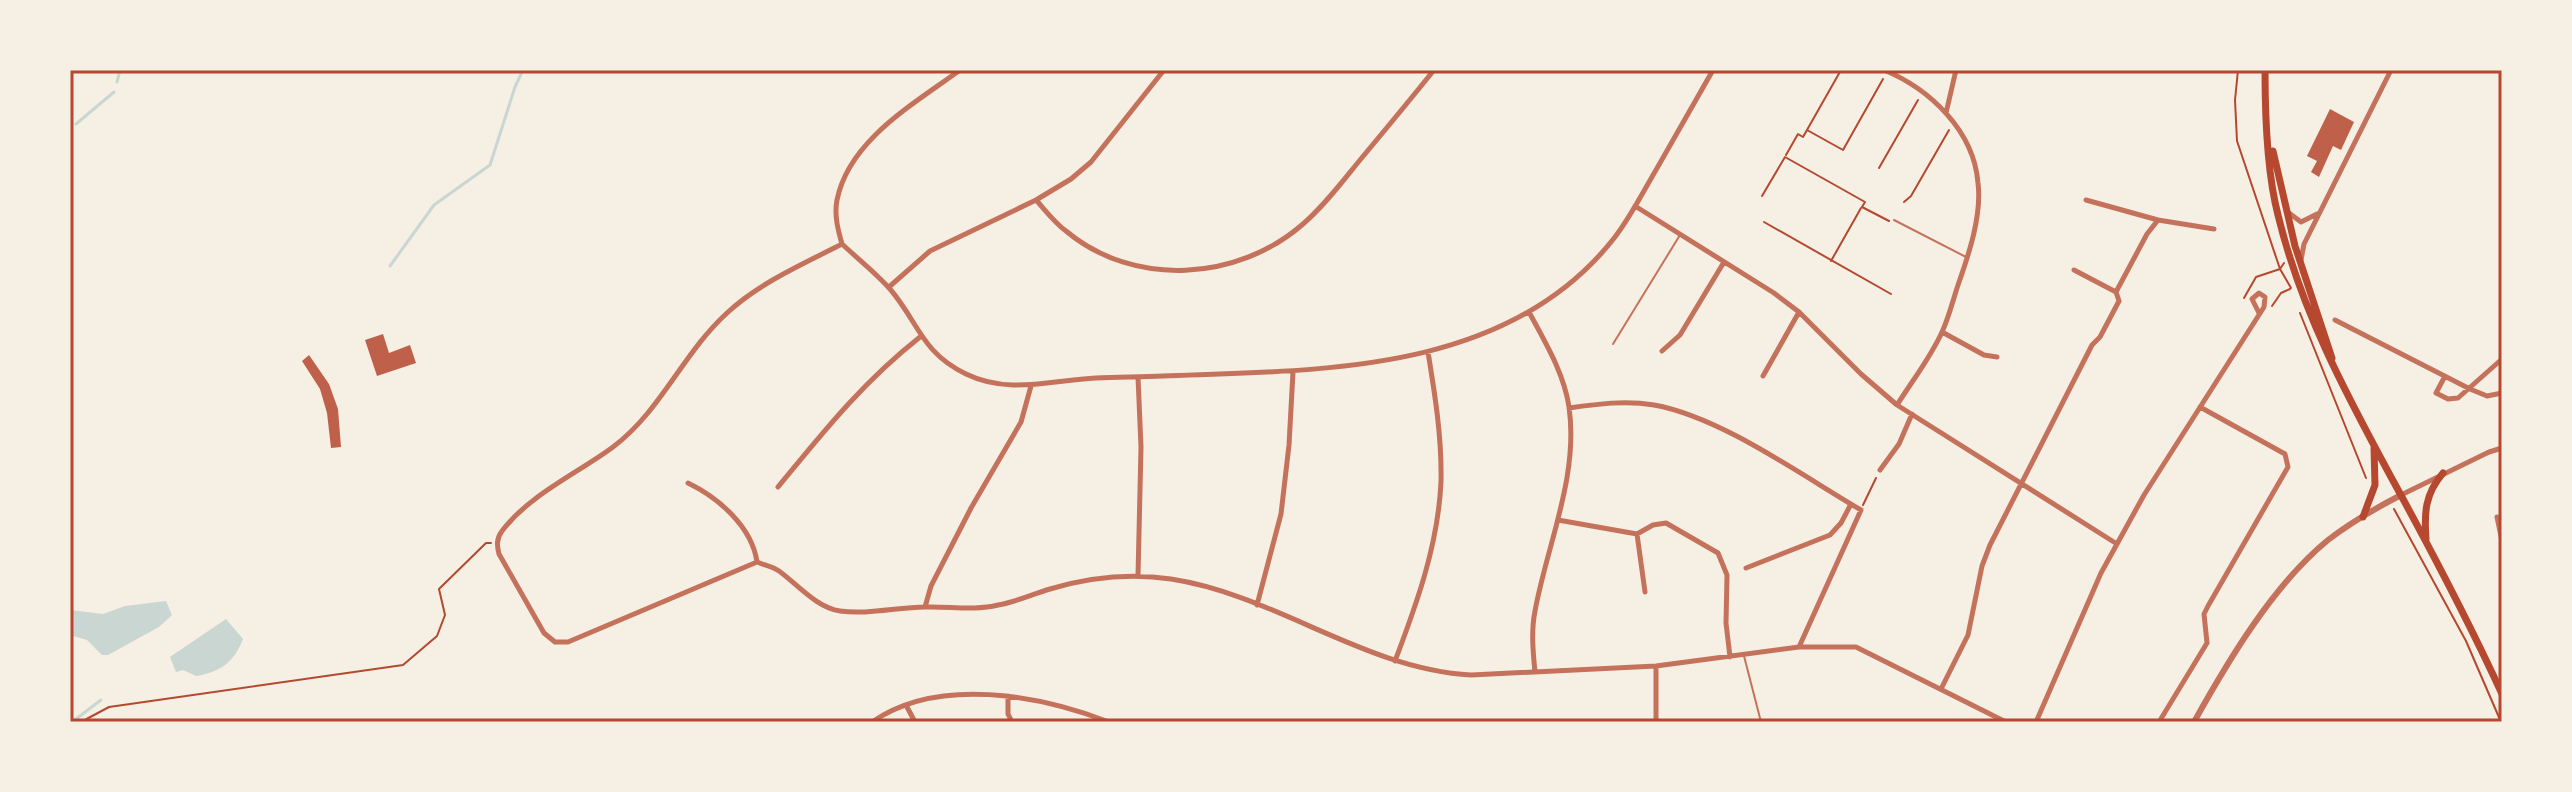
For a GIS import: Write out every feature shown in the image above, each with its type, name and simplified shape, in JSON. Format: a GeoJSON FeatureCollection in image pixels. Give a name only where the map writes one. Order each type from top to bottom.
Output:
{"type":"FeatureCollection","features":[{"type":"Feature","properties":{"kind":"main road"},"geometry":{"type":"LineString","coordinates":[[2265,70],[2270,177],[2287,250],[2310,317],[2341,383],[2468,619],[2502,694]]}},
{"type":"Feature","properties":{"kind":"main road"},"geometry":{"type":"LineString","coordinates":[[2269,137],[2300,263],[2341,383]]}},
{"type":"Feature","properties":{"kind":"main road"},"geometry":{"type":"LineString","coordinates":[[2363,517],[2375,485],[2374,446]]}},
{"type":"Feature","properties":{"kind":"main road"},"geometry":{"type":"LineString","coordinates":[[2427,541],[2426,503],[2443,473]]}},
{"type":"Feature","properties":{"kind":"street"},"geometry":{"type":"LineString","coordinates":[[960,70],[887,124],[863,149],[847,174],[837,199],[837,223],[842,244],[889,287],[921,337],[951,366],[1008,387],[1096,378],[1293,372],[1365,365],[1428,352],[1484,334],[1529,312],[1580,275],[1616,235],[1713,70]]}},
{"type":"Feature","properties":{"kind":"street"},"geometry":{"type":"LineString","coordinates":[[889,287],[930,251],[1036,200],[1071,179],[1091,162],[1164,70]]}},
{"type":"Feature","properties":{"kind":"street"},"geometry":{"type":"LineString","coordinates":[[1036,200],[1066,232],[1100,253],[1138,267],[1176,271],[1205,269],[1247,259],[1277,244],[1304,223],[1434,70]]}},
{"type":"Feature","properties":{"kind":"street"},"geometry":{"type":"LineString","coordinates":[[1946,113],[1956,70]]}},
{"type":"Feature","properties":{"kind":"street"},"geometry":{"type":"LineString","coordinates":[[2300,263],[2304,244],[2391,70]]}},
{"type":"Feature","properties":{"kind":"street"},"geometry":{"type":"LineString","coordinates":[[1886,71],[1922,92],[1954,122],[1967,143],[1979,185],[1967,257],[1942,332],[1897,405]]}},
{"type":"Feature","properties":{"kind":"street"},"geometry":{"type":"LineString","coordinates":[[2086,200],[2158,220],[2214,229]]}},
{"type":"Feature","properties":{"kind":"street"},"geometry":{"type":"LineString","coordinates":[[1635,206],[1799,312],[1897,405],[2117,544]]}},
{"type":"Feature","properties":{"kind":"street"},"geometry":{"type":"LineString","coordinates":[[2286,210],[2301,222],[2321,211]]}},
{"type":"Feature","properties":{"kind":"street"},"geometry":{"type":"LineString","coordinates":[[2116,292],[2147,234],[2158,220]]}},
{"type":"Feature","properties":{"kind":"street"},"geometry":{"type":"LineString","coordinates":[[842,244],[773,281],[727,313],[701,340],[649,414],[631,432],[534,501],[501,532],[496,544],[499,554],[544,633],[555,642],[568,642],[757,562],[776,569],[817,601],[838,611],[997,606],[1081,581],[1138,576],[1206,587],[1395,661],[1441,673],[1471,675],[1656,666],[1799,647],[1856,647],[2006,722]]}},
{"type":"Feature","properties":{"kind":"street"},"geometry":{"type":"LineString","coordinates":[[1662,351],[1680,335],[1724,262]]}},
{"type":"Feature","properties":{"kind":"street"},"geometry":{"type":"LineString","coordinates":[[1941,689],[1968,635],[1982,566],[1990,545],[2092,345],[2100,337],[2119,301],[2116,292],[2074,270]]}},
{"type":"Feature","properties":{"kind":"street"},"geometry":{"type":"LineString","coordinates":[[1529,312],[1550,351],[1569,408],[1570,439],[1558,520],[1534,613],[1532,644],[1535,672]]}},
{"type":"Feature","properties":{"kind":"street"},"geometry":{"type":"LineString","coordinates":[[1763,376],[1799,312]]}},
{"type":"Feature","properties":{"kind":"street"},"geometry":{"type":"LineString","coordinates":[[2036,722],[2101,573],[2259,313]]}},
{"type":"Feature","properties":{"kind":"street"},"geometry":{"type":"LineString","coordinates":[[2335,320],[2444,378],[2487,396],[2502,393]]}},
{"type":"Feature","properties":{"kind":"street"},"geometry":{"type":"LineString","coordinates":[[1942,332],[1984,355],[1997,357]]}},
{"type":"Feature","properties":{"kind":"street"},"geometry":{"type":"LineString","coordinates":[[778,487],[856,393],[921,337]]}},
{"type":"Feature","properties":{"kind":"street"},"geometry":{"type":"LineString","coordinates":[[1395,661],[1420,594],[1437,525],[1440,451],[1428,352]]}},
{"type":"Feature","properties":{"kind":"street"},"geometry":{"type":"LineString","coordinates":[[2444,378],[2436,393],[2448,399],[2458,398],[2502,359]]}},
{"type":"Feature","properties":{"kind":"street"},"geometry":{"type":"LineString","coordinates":[[1257,605],[1281,514],[1293,372]]}},
{"type":"Feature","properties":{"kind":"street"},"geometry":{"type":"LineString","coordinates":[[1138,377],[1141,447],[1138,576]]}},
{"type":"Feature","properties":{"kind":"street"},"geometry":{"type":"LineString","coordinates":[[925,607],[931,586],[971,508],[1021,422],[1031,386]]}},
{"type":"Feature","properties":{"kind":"street"},"geometry":{"type":"LineString","coordinates":[[1569,408],[1630,402],[1688,414],[1721,428],[1861,510],[1799,647]]}},
{"type":"Feature","properties":{"kind":"street"},"geometry":{"type":"LineString","coordinates":[[2159,722],[2207,643],[2204,614],[2208,606],[2288,467],[2285,454],[2200,407]]}},
{"type":"Feature","properties":{"kind":"street"},"geometry":{"type":"LineString","coordinates":[[1880,470],[1899,444],[1912,414]]}},
{"type":"Feature","properties":{"kind":"street"},"geometry":{"type":"LineString","coordinates":[[2194,722],[2221,676],[2286,585],[2329,540],[2401,495],[2502,448]]}},
{"type":"Feature","properties":{"kind":"street"},"geometry":{"type":"LineString","coordinates":[[688,483],[709,494],[750,536],[757,562]]}},
{"type":"Feature","properties":{"kind":"street"},"geometry":{"type":"LineString","coordinates":[[1746,568],[1830,535],[1851,504]]}},
{"type":"Feature","properties":{"kind":"street"},"geometry":{"type":"LineString","coordinates":[[2497,517],[2502,541]]}},
{"type":"Feature","properties":{"kind":"street"},"geometry":{"type":"LineString","coordinates":[[1558,520],[1637,534],[1653,525],[1666,523],[1718,553],[1727,575],[1726,623],[1730,657]]}},
{"type":"Feature","properties":{"kind":"street"},"geometry":{"type":"LineString","coordinates":[[1637,534],[1645,592]]}},
{"type":"Feature","properties":{"kind":"street"},"geometry":{"type":"LineString","coordinates":[[1656,666],[1656,722]]}},
{"type":"Feature","properties":{"kind":"street"},"geometry":{"type":"LineString","coordinates":[[1008,696],[1008,714],[1012,722]]}},
{"type":"Feature","properties":{"kind":"street"},"geometry":{"type":"LineString","coordinates":[[872,722],[906,705],[938,697],[1008,696],[1046,701],[1109,722]]}},
{"type":"Feature","properties":{"kind":"street"},"geometry":{"type":"LineString","coordinates":[[906,705],[915,722]]}},
{"type":"Feature","properties":{"kind":"lane"},"geometry":{"type":"LineString","coordinates":[[1894,220],[1967,257]]}},
{"type":"Feature","properties":{"kind":"lane"},"geometry":{"type":"LineString","coordinates":[[1613,344],[1680,234]]}},
{"type":"Feature","properties":{"kind":"lane"},"geometry":{"type":"LineString","coordinates":[[1744,655],[1761,722]]}},
{"type":"Feature","properties":{"kind":"path"},"geometry":{"type":"LineString","coordinates":[[1762,196],[1798,134],[1803,137],[1841,70]]}},
{"type":"Feature","properties":{"kind":"path"},"geometry":{"type":"LineString","coordinates":[[2238,70],[2235,100],[2237,141],[2280,269],[2291,289],[2281,293],[2267,313],[2259,313]]}},
{"type":"Feature","properties":{"kind":"path"},"geometry":{"type":"LineString","coordinates":[[1807,130],[1843,150],[1886,71]]}},
{"type":"Feature","properties":{"kind":"path"},"geometry":{"type":"LineString","coordinates":[[1879,168],[1922,92]]}},
{"type":"Feature","properties":{"kind":"path"},"geometry":{"type":"LineString","coordinates":[[1904,202],[1911,196],[1954,122]]}},
{"type":"Feature","properties":{"kind":"path"},"geometry":{"type":"LineString","coordinates":[[1785,157],[1865,202],[1831,261]]}},
{"type":"Feature","properties":{"kind":"path"},"geometry":{"type":"LineString","coordinates":[[1862,207],[1888,222],[1894,220]]}},
{"type":"Feature","properties":{"kind":"path"},"geometry":{"type":"LineString","coordinates":[[1764,222],[1891,294]]}},
{"type":"Feature","properties":{"kind":"path"},"geometry":{"type":"LineString","coordinates":[[2243,298],[2256,277],[2280,269]]}},
{"type":"Feature","properties":{"kind":"path"},"geometry":{"type":"LineString","coordinates":[[1861,510],[1880,470]]}},
{"type":"Feature","properties":{"kind":"path"},"geometry":{"type":"LineString","coordinates":[[81,722],[109,707],[403,665],[437,636],[445,615],[439,589],[486,543],[496,544]]}},
{"type":"Feature","properties":{"kind":"shaded area"},"geometry":{"type":"Polygon","coordinates":[[[166,601],[172,615],[159,627],[108,655],[102,655],[87,640],[70,635],[70,610],[103,614],[125,606],[166,601]]]}},
{"type":"Feature","properties":{"kind":"shaded area"},"geometry":{"type":"Polygon","coordinates":[[[226,619],[243,639],[231,660],[219,669],[196,676],[183,670],[176,672],[170,657],[226,619]]]}},
{"type":"Feature","properties":{"kind":"building"},"geometry":{"type":"Polygon","coordinates":[[[2330,109],[2354,122],[2341,150],[2333,146],[2319,177],[2311,172],[2317,161],[2307,156],[2330,109]]]}},
{"type":"Feature","properties":{"kind":"building"},"geometry":{"type":"Polygon","coordinates":[[[383,334],[389,353],[410,345],[416,363],[377,376],[365,340],[383,334]]]}},
{"type":"Feature","properties":{"kind":"building"},"geometry":{"type":"Polygon","coordinates":[[[309,355],[329,384],[338,409],[341,447],[331,448],[327,413],[320,389],[302,361],[309,355]]]}},
{"type":"Feature","properties":{"kind":"waterway"},"geometry":{"type":"LineString","coordinates":[[117,82],[120,70]]}},
{"type":"Feature","properties":{"kind":"waterway"},"geometry":{"type":"LineString","coordinates":[[390,266],[434,205],[490,165],[523,70]]}},
{"type":"Feature","properties":{"kind":"waterway"},"geometry":{"type":"LineString","coordinates":[[76,124],[114,92]]}},
{"type":"Feature","properties":{"kind":"waterway"},"geometry":{"type":"LineString","coordinates":[[72,722],[101,700]]}}]}
